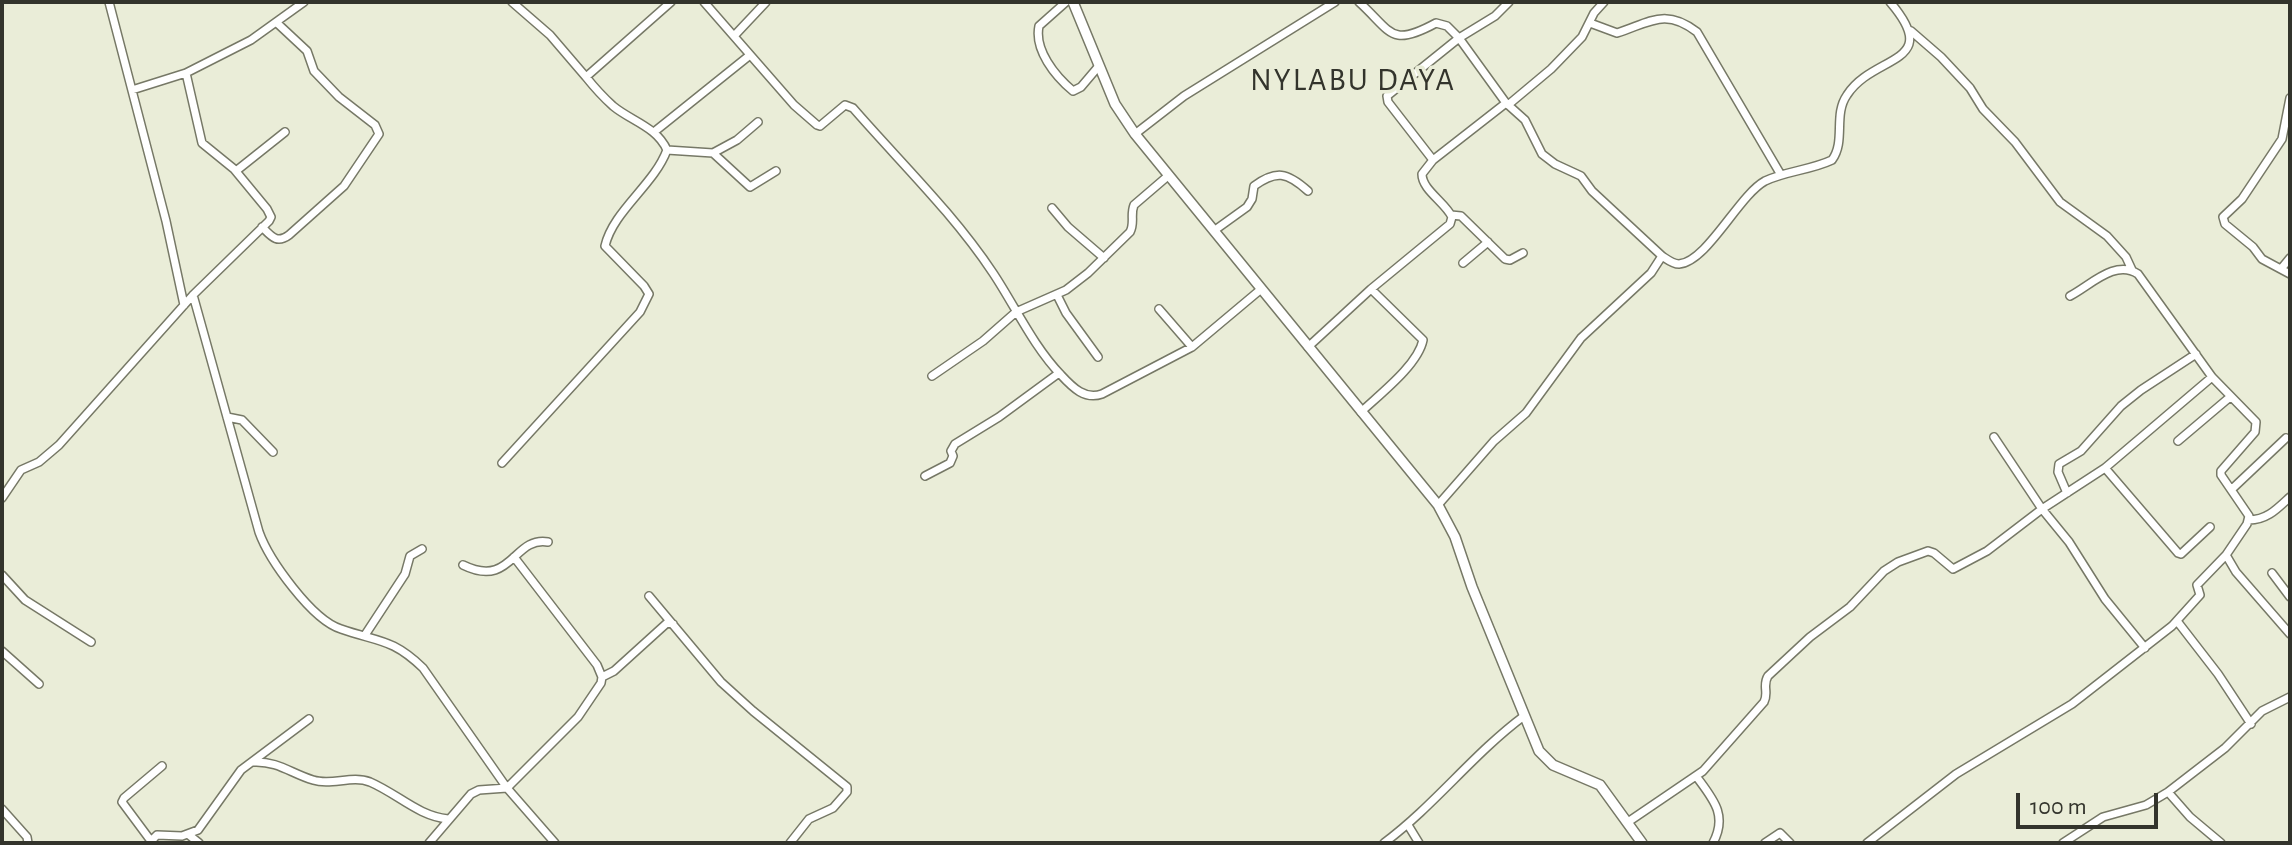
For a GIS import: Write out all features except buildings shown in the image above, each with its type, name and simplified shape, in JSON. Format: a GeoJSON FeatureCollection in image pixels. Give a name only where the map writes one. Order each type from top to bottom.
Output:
{"type":"FeatureCollection","features":[{"type":"Feature","properties":{"kind":"street"},"geometry":{"type":"LineString","coordinates":[[109,2],[166,221],[184,305]]}},
{"type":"Feature","properties":{"kind":"street"},"geometry":{"type":"LineString","coordinates":[[132,90],[186,73],[251,40],[304,2]]}},
{"type":"Feature","properties":{"kind":"street"},"geometry":{"type":"LineString","coordinates":[[502,463],[640,312],[648,291],[605,246],[626,209],[663,161],[667,150],[663,140],[654,132],[616,108],[550,35],[512,2]]}},
{"type":"Feature","properties":{"kind":"street"},"geometry":{"type":"LineString","coordinates":[[704,2],[794,105],[819,126],[841,106],[853,108],[950,216],[993,273],[1059,373],[1084,395],[1095,397],[1192,347],[1260,290]]}},
{"type":"Feature","properties":{"kind":"street"},"geometry":{"type":"LineString","coordinates":[[734,36],[766,2]]}},
{"type":"Feature","properties":{"kind":"street"},"geometry":{"type":"LineString","coordinates":[[1066,2],[1039,26],[1039,43],[1043,53],[1052,70],[1073,91],[1081,87],[1098,67]]}},
{"type":"Feature","properties":{"kind":"street"},"geometry":{"type":"LineString","coordinates":[[1073,2],[1115,104],[1135,134],[1438,505],[1455,537],[1472,587],[1539,751],[1547,760],[1600,785],[1642,843]]}},
{"type":"Feature","properties":{"kind":"street"},"geometry":{"type":"LineString","coordinates":[[1135,134],[1184,96],[1335,2]]}},
{"type":"Feature","properties":{"kind":"street"},"geometry":{"type":"LineString","coordinates":[[1359,2],[1398,37],[1409,37],[1436,23],[1447,26],[1507,104],[1525,120],[1547,158],[1576,171],[1592,191],[1662,256],[1680,264],[1691,260],[1761,184],[1832,160],[1838,152],[1839,112],[1847,93],[1864,77],[1903,52],[1910,42],[1911,31]]}},
{"type":"Feature","properties":{"kind":"street"},"geometry":{"type":"LineString","coordinates":[[1433,160],[1388,102],[1387,96],[1459,38],[1495,16],[1509,2]]}},
{"type":"Feature","properties":{"kind":"street"},"geometry":{"type":"LineString","coordinates":[[1523,253],[1510,260],[1505,259],[1461,216],[1451,215],[1421,179],[1424,169],[1551,69],[1585,33],[1594,6],[1604,2]]}},
{"type":"Feature","properties":{"kind":"street"},"geometry":{"type":"LineString","coordinates":[[1890,2],[1911,31],[1970,88],[1983,109],[2015,142],[2060,202],[2107,236],[2126,257],[2132,270],[2148,287],[2212,377],[2251,416],[2257,427],[2221,471],[2245,508],[2249,520]]}},
{"type":"Feature","properties":{"kind":"street"},"geometry":{"type":"LineString","coordinates":[[586,77],[665,4]]}},
{"type":"Feature","properties":{"kind":"street"},"geometry":{"type":"LineString","coordinates":[[1590,23],[1613,33],[1652,18],[1688,25],[1697,32],[1781,175]]}},
{"type":"Feature","properties":{"kind":"street"},"geometry":{"type":"LineString","coordinates":[[262,227],[276,239],[282,240],[289,235],[344,186],[379,134],[375,125],[339,97],[314,71],[307,51],[277,23]]}},
{"type":"Feature","properties":{"kind":"street"},"geometry":{"type":"LineString","coordinates":[[654,132],[750,55]]}},
{"type":"Feature","properties":{"kind":"street"},"geometry":{"type":"LineString","coordinates":[[2,498],[21,470],[49,455],[193,295],[269,221],[270,213],[236,171],[202,143],[186,73]]}},
{"type":"Feature","properties":{"kind":"street"},"geometry":{"type":"LineString","coordinates":[[2290,98],[2282,139],[2242,199],[2223,217],[2225,224],[2253,247],[2262,259],[2290,274]]}},
{"type":"Feature","properties":{"kind":"street"},"geometry":{"type":"LineString","coordinates":[[667,150],[713,153],[737,140],[758,122]]}},
{"type":"Feature","properties":{"kind":"street"},"geometry":{"type":"LineString","coordinates":[[236,171],[285,132]]}},
{"type":"Feature","properties":{"kind":"street"},"geometry":{"type":"LineString","coordinates":[[713,153],[750,187],[776,171]]}},
{"type":"Feature","properties":{"kind":"street"},"geometry":{"type":"LineString","coordinates":[[1215,230],[1247,207],[1254,186],[1268,176],[1279,174],[1293,179],[1308,191]]}},
{"type":"Feature","properties":{"kind":"street"},"geometry":{"type":"LineString","coordinates":[[932,376],[983,341],[1016,312],[1057,295],[1088,273],[1134,226],[1134,205],[1169,175]]}},
{"type":"Feature","properties":{"kind":"street"},"geometry":{"type":"LineString","coordinates":[[1052,208],[1068,227],[1104,258]]}},
{"type":"Feature","properties":{"kind":"street"},"geometry":{"type":"LineString","coordinates":[[1308,347],[1371,289],[1450,224],[1451,215]]}},
{"type":"Feature","properties":{"kind":"street"},"geometry":{"type":"LineString","coordinates":[[1463,263],[1488,242]]}},
{"type":"Feature","properties":{"kind":"street"},"geometry":{"type":"LineString","coordinates":[[1438,505],[1494,441],[1526,413],[1581,338],[1651,273],[1662,256]]}},
{"type":"Feature","properties":{"kind":"street"},"geometry":{"type":"LineString","coordinates":[[2281,269],[2290,258]]}},
{"type":"Feature","properties":{"kind":"street"},"geometry":{"type":"LineString","coordinates":[[2070,296],[2116,268],[2132,270]]}},
{"type":"Feature","properties":{"kind":"street"},"geometry":{"type":"LineString","coordinates":[[1361,412],[1410,364],[1422,349],[1423,340],[1371,289]]}},
{"type":"Feature","properties":{"kind":"street"},"geometry":{"type":"LineString","coordinates":[[193,295],[259,532],[268,551],[317,616],[339,629],[393,643],[423,668],[507,788],[555,843]]}},
{"type":"Feature","properties":{"kind":"street"},"geometry":{"type":"LineString","coordinates":[[1057,295],[1066,313],[1098,357]]}},
{"type":"Feature","properties":{"kind":"street"},"geometry":{"type":"LineString","coordinates":[[1159,309],[1192,347]]}},
{"type":"Feature","properties":{"kind":"street"},"geometry":{"type":"LineString","coordinates":[[2067,493],[2058,472],[2059,464],[2081,451],[2121,406],[2196,354]]}},
{"type":"Feature","properties":{"kind":"street"},"geometry":{"type":"LineString","coordinates":[[925,476],[950,463],[955,444],[999,417],[1059,373]]}},
{"type":"Feature","properties":{"kind":"street"},"geometry":{"type":"LineString","coordinates":[[1628,822],[1696,776],[1764,702],[1767,696],[1764,685],[1768,676],[1810,637],[1850,607],[1890,566],[1928,551],[1953,569],[1987,551],[2042,509],[2105,468],[2212,377]]}},
{"type":"Feature","properties":{"kind":"street"},"geometry":{"type":"LineString","coordinates":[[2178,441],[2230,397]]}},
{"type":"Feature","properties":{"kind":"street"},"geometry":{"type":"LineString","coordinates":[[227,417],[242,420],[273,452]]}},
{"type":"Feature","properties":{"kind":"street"},"geometry":{"type":"LineString","coordinates":[[1994,437],[2121,621],[2145,648]]}},
{"type":"Feature","properties":{"kind":"street"},"geometry":{"type":"LineString","coordinates":[[2232,489],[2286,438]]}},
{"type":"Feature","properties":{"kind":"street"},"geometry":{"type":"LineString","coordinates":[[2105,468],[2178,553],[2210,527]]}},
{"type":"Feature","properties":{"kind":"street"},"geometry":{"type":"LineString","coordinates":[[2249,520],[2260,520],[2270,515],[2290,497]]}},
{"type":"Feature","properties":{"kind":"street"},"geometry":{"type":"LineString","coordinates":[[1867,843],[1956,774],[2072,704],[2177,621],[2200,595],[2197,585],[2226,555],[2249,520]]}},
{"type":"Feature","properties":{"kind":"street"},"geometry":{"type":"LineString","coordinates":[[463,565],[491,573],[537,542],[548,542]]}},
{"type":"Feature","properties":{"kind":"street"},"geometry":{"type":"LineString","coordinates":[[365,635],[405,574],[410,556],[422,549]]}},
{"type":"Feature","properties":{"kind":"street"},"geometry":{"type":"LineString","coordinates":[[2226,555],[2236,572],[2290,634]]}},
{"type":"Feature","properties":{"kind":"street"},"geometry":{"type":"LineString","coordinates":[[514,557],[602,677]]}},
{"type":"Feature","properties":{"kind":"street"},"geometry":{"type":"LineString","coordinates":[[2272,573],[2290,597]]}},
{"type":"Feature","properties":{"kind":"street"},"geometry":{"type":"LineString","coordinates":[[2,575],[25,600],[91,642]]}},
{"type":"Feature","properties":{"kind":"street"},"geometry":{"type":"LineString","coordinates":[[649,596],[721,682],[848,789],[830,811],[809,819],[790,843]]}},
{"type":"Feature","properties":{"kind":"street"},"geometry":{"type":"LineString","coordinates":[[2177,621],[2251,724]]}},
{"type":"Feature","properties":{"kind":"street"},"geometry":{"type":"LineString","coordinates":[[429,843],[474,792],[507,788],[578,717],[595,694],[602,677],[614,671],[667,623],[673,624]]}},
{"type":"Feature","properties":{"kind":"street"},"geometry":{"type":"LineString","coordinates":[[2,651],[39,684]]}},
{"type":"Feature","properties":{"kind":"street"},"geometry":{"type":"LineString","coordinates":[[2063,843],[2103,817],[2146,805],[2168,792],[2225,748],[2262,711],[2290,697]]}},
{"type":"Feature","properties":{"kind":"street"},"geometry":{"type":"LineString","coordinates":[[1384,843],[1408,825],[1482,749],[1524,716]]}},
{"type":"Feature","properties":{"kind":"street"},"geometry":{"type":"LineString","coordinates":[[162,766],[122,802],[152,842],[157,835],[189,835],[204,825],[230,782],[309,719]]}},
{"type":"Feature","properties":{"kind":"street"},"geometry":{"type":"LineString","coordinates":[[252,762],[270,761],[313,780],[368,781],[427,816],[448,819]]}},
{"type":"Feature","properties":{"kind":"street"},"geometry":{"type":"LineString","coordinates":[[1696,776],[1717,809],[1721,822],[1713,843]]}},
{"type":"Feature","properties":{"kind":"street"},"geometry":{"type":"LineString","coordinates":[[2168,792],[2190,817],[2221,843]]}},
{"type":"Feature","properties":{"kind":"street"},"geometry":{"type":"LineString","coordinates":[[2,809],[27,837],[28,843]]}},
{"type":"Feature","properties":{"kind":"street"},"geometry":{"type":"LineString","coordinates":[[1408,825],[1419,843]]}},
{"type":"Feature","properties":{"kind":"street"},"geometry":{"type":"LineString","coordinates":[[1765,843],[1780,833],[1790,843]]}},
{"type":"Feature","properties":{"kind":"street"},"geometry":{"type":"LineString","coordinates":[[189,835],[199,843]]}},
{"type":"Feature","properties":{"kind":"district","name":"NYLABU DAYA"},"geometry":{"type":"Point","coordinates":[1353,80]}}]}
